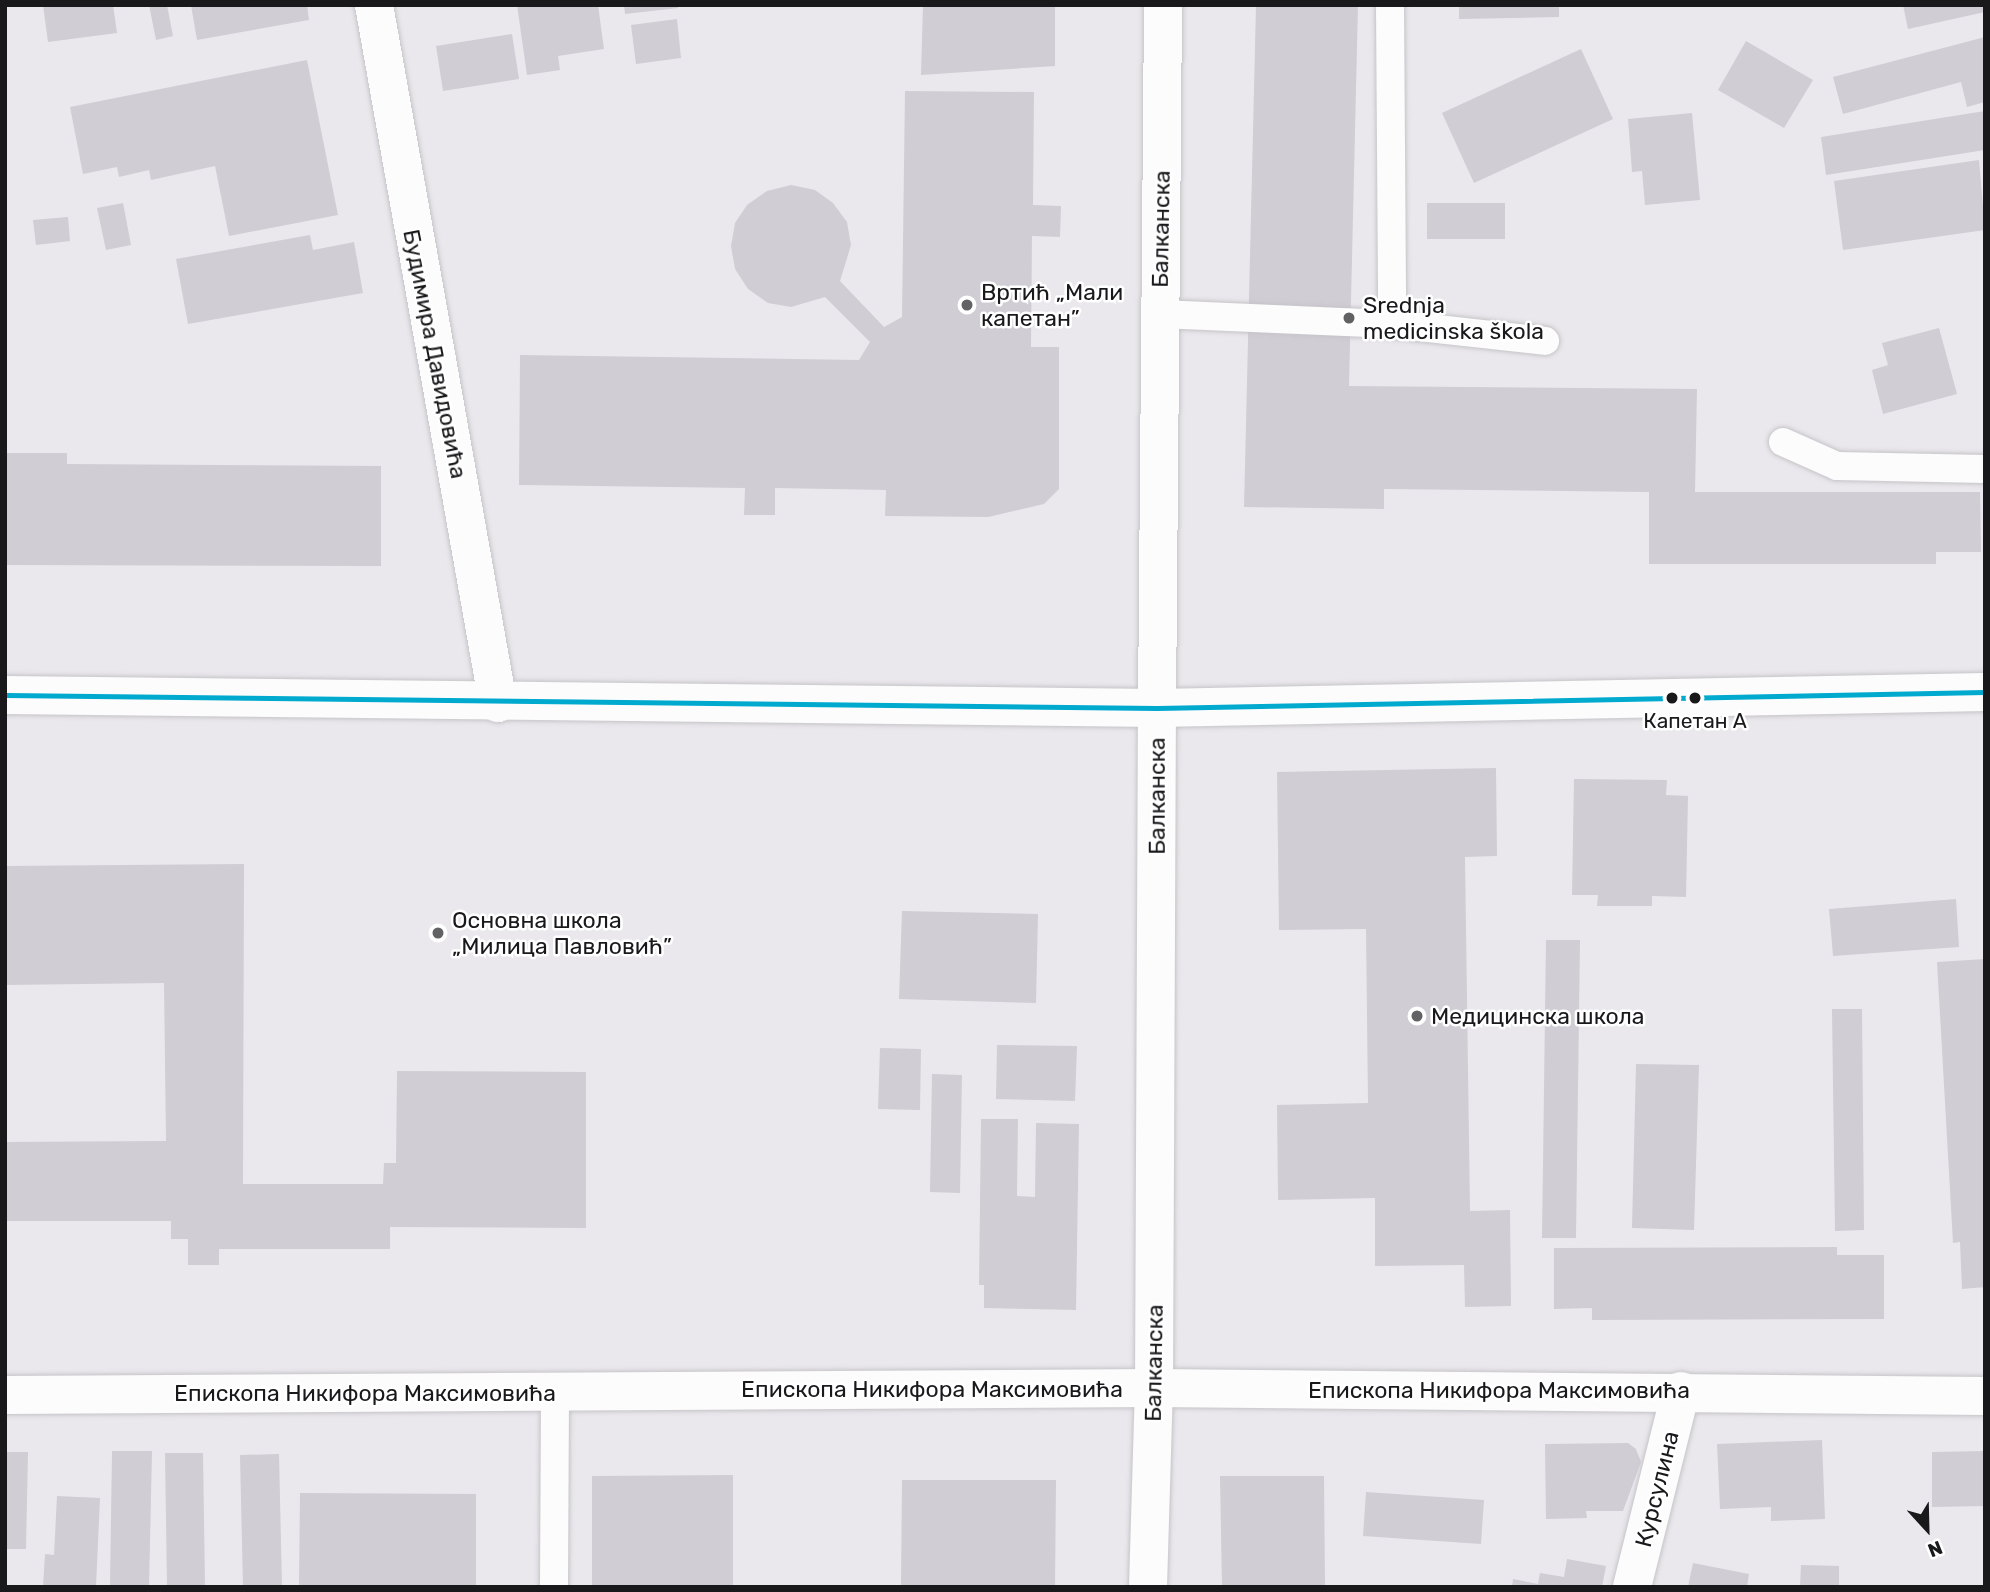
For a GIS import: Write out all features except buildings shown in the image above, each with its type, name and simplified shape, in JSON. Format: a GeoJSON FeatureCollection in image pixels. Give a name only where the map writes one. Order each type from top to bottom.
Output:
{"type":"FeatureCollection","features":[{"type":"Feature","properties":{"kind":"street","name":"Будимира Давидовића"},"geometry":{"type":"LineString","coordinates":[[374,5],[498,703]]}},
{"type":"Feature","properties":{"kind":"street","name":"Балканска"},"geometry":{"type":"LineString","coordinates":[[1147,1587],[1154,1388],[1163,5]]}},
{"type":"Feature","properties":{"kind":"street"},"geometry":{"type":"LineString","coordinates":[[5,695],[498,703],[1157,708],[1985,692]]}},
{"type":"Feature","properties":{"kind":"street","name":"Епископа Никифора Максимовића"},"geometry":{"type":"LineString","coordinates":[[5,1395],[1154,1388],[1985,1396]]}},
{"type":"Feature","properties":{"kind":"street","name":"Курсулина"},"geometry":{"type":"LineString","coordinates":[[1632,1587],[1681,1391]]}},
{"type":"Feature","properties":{"kind":"lane"},"geometry":{"type":"LineString","coordinates":[[1390,5],[1392,324]]}},
{"type":"Feature","properties":{"kind":"lane"},"geometry":{"type":"LineString","coordinates":[[1160,314],[1392,324],[1545,341]]}},
{"type":"Feature","properties":{"kind":"lane"},"geometry":{"type":"LineString","coordinates":[[1783,442],[1837,466],[1985,469]]}},
{"type":"Feature","properties":{"kind":"lane"},"geometry":{"type":"LineString","coordinates":[[554,1587],[555,1392]]}},
{"type":"Feature","properties":{"kind":"transit line"},"geometry":{"type":"LineString","coordinates":[[5,695],[1157,708],[1985,692]]}},
{"type":"Feature","properties":{"kind":"place","name":"Вртић „Мали капетан”"},"geometry":{"type":"Point","coordinates":[967,305]}},
{"type":"Feature","properties":{"kind":"place","name":"Srednja medicinska škola"},"geometry":{"type":"Point","coordinates":[1349,318]}},
{"type":"Feature","properties":{"kind":"place","name":"Капетан А"},"geometry":{"type":"Point","coordinates":[1695,698]}},
{"type":"Feature","properties":{"kind":"place","name":"Основна школа „Милица Павловић”"},"geometry":{"type":"Point","coordinates":[438,933]}},
{"type":"Feature","properties":{"kind":"place","name":"Медицинска школа"},"geometry":{"type":"Point","coordinates":[1417,1016]}}]}
